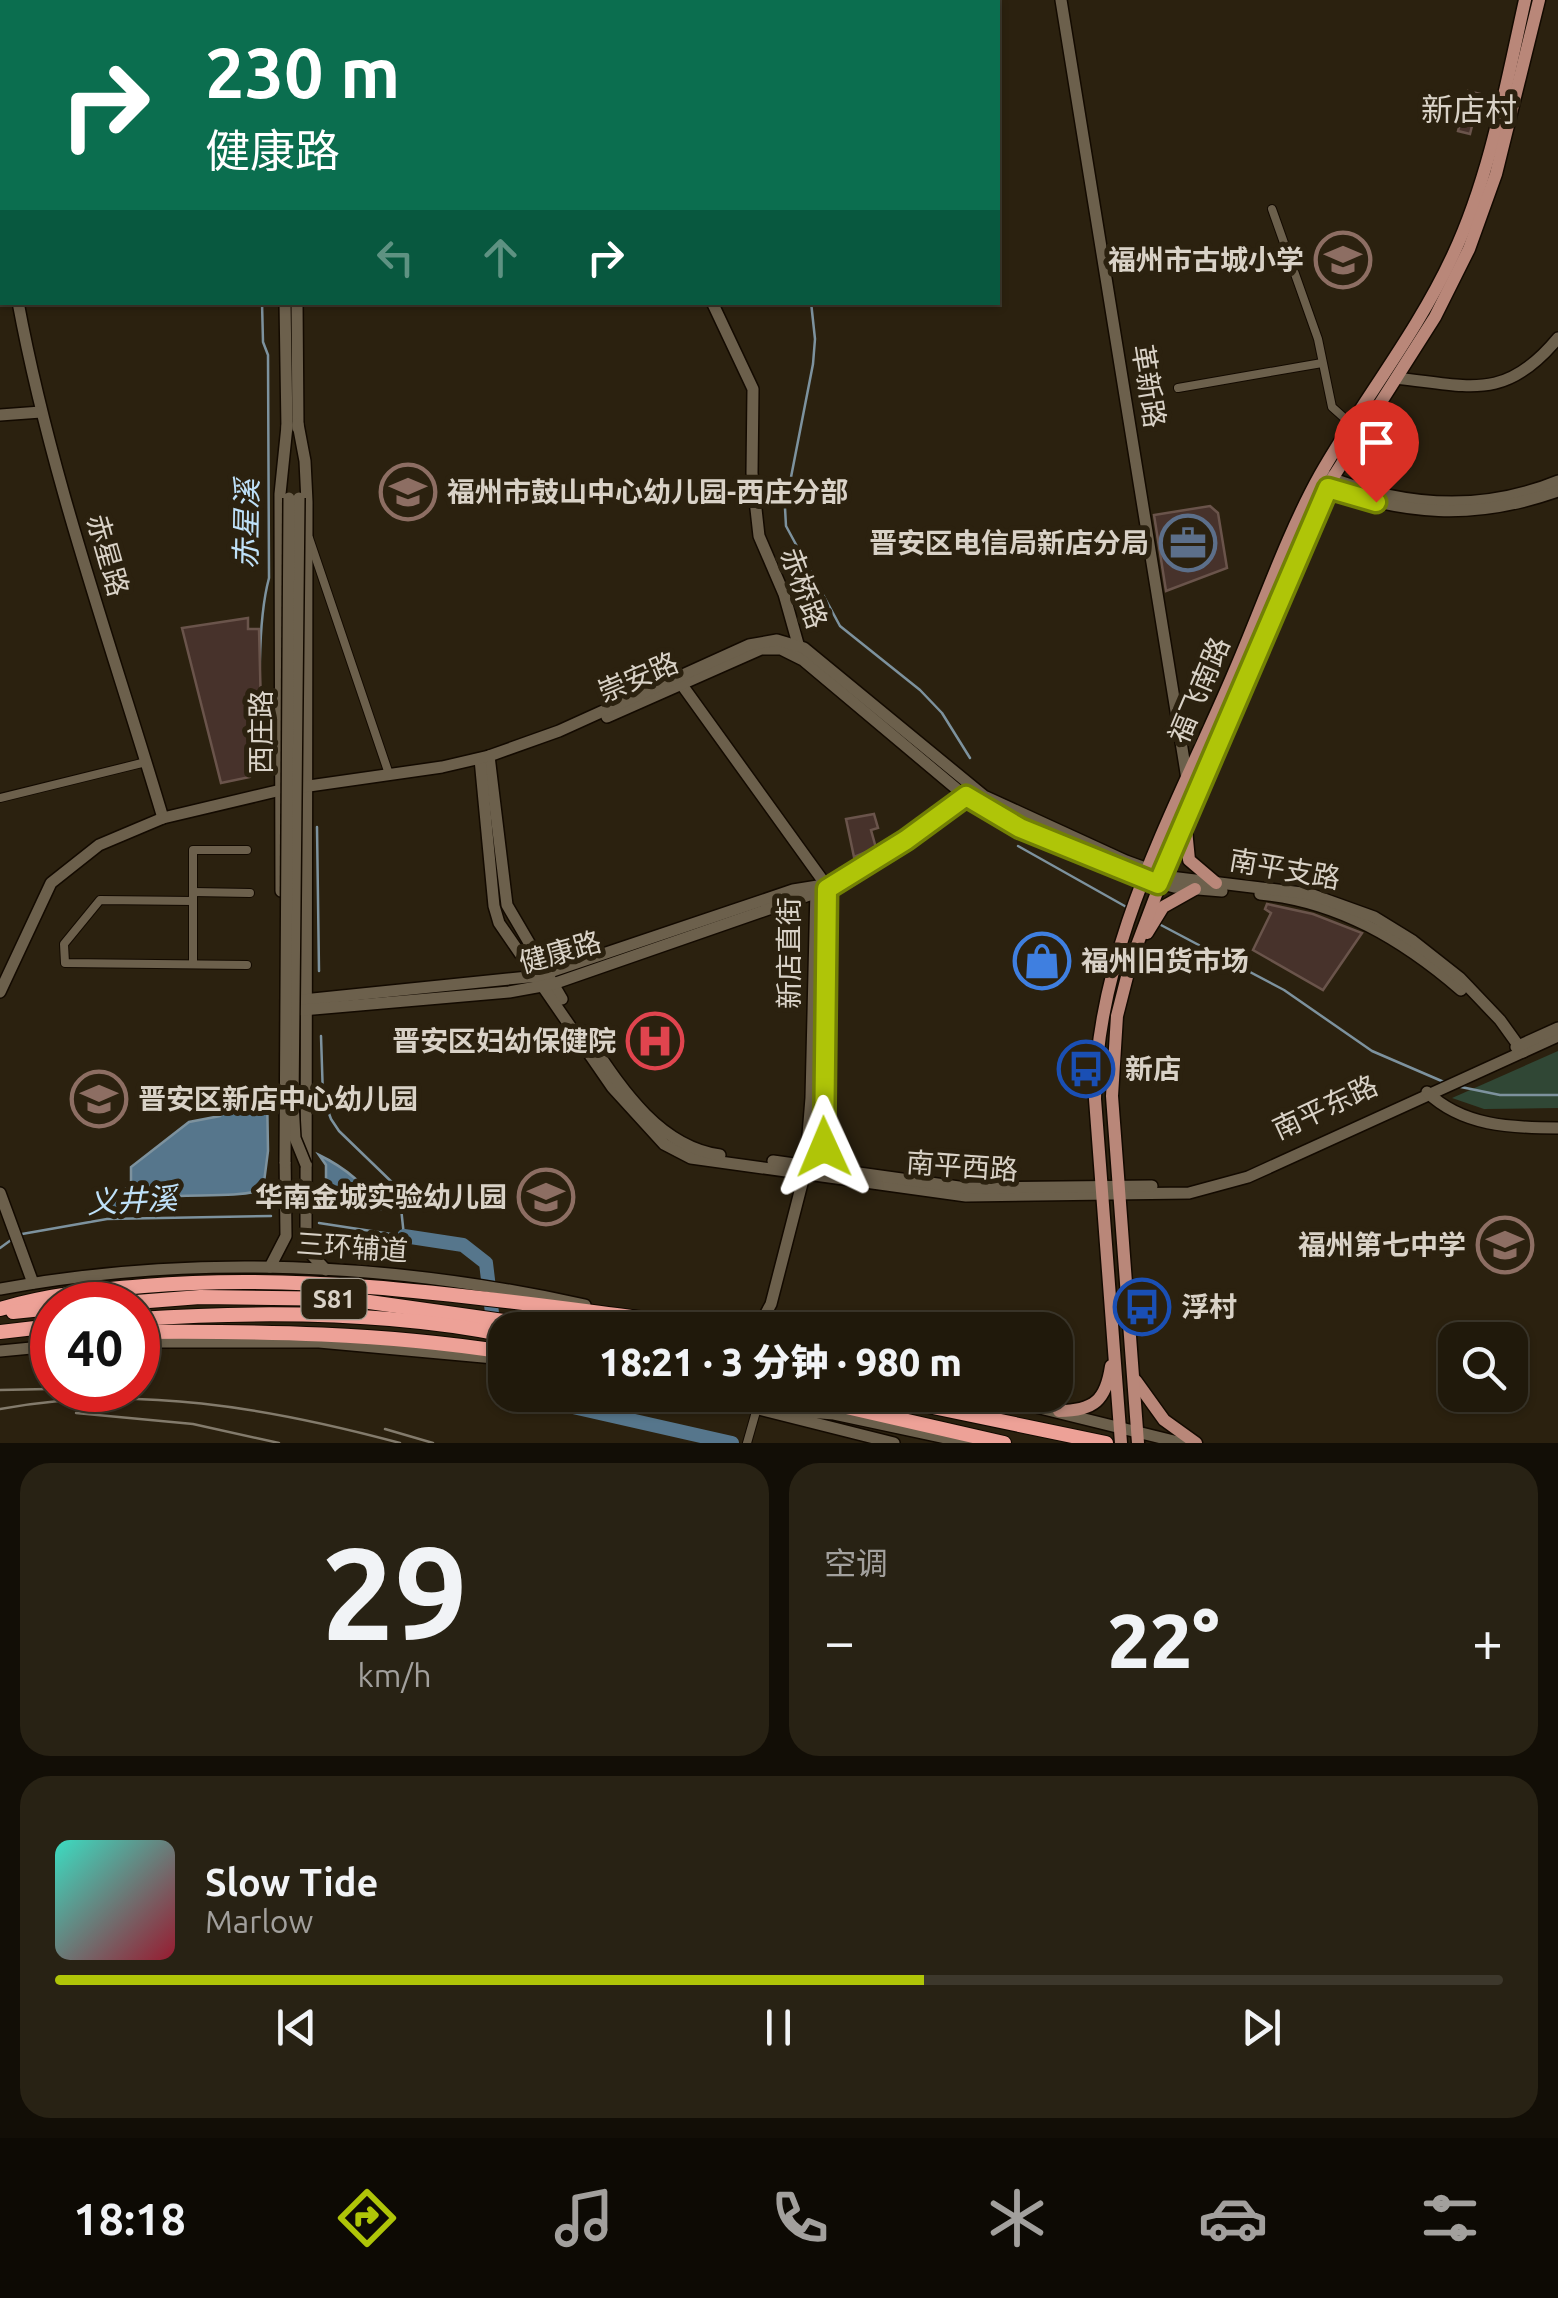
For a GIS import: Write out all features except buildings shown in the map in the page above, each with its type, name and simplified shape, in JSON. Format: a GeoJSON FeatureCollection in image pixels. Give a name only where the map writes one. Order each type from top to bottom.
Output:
{"type":"FeatureCollection","features":[{"type":"Feature","properties":{"kind":"highway"},"geometry":{"type":"LineString","coordinates":[[0,1311],[44,1296],[196,1282],[309,1281],[464,1296],[478,1290],[512,1302],[592,1312]]}},
{"type":"Feature","properties":{"kind":"highway","name":"S81"},"geometry":{"type":"LineString","coordinates":[[160,1301],[348,1299],[488,1319]]}},
{"type":"Feature","properties":{"kind":"highway"},"geometry":{"type":"LineString","coordinates":[[0,1311],[30,1309]]}},
{"type":"Feature","properties":{"kind":"highway","name":"S81"},"geometry":{"type":"LineString","coordinates":[[160,1318],[207,1314],[356,1318],[488,1333]]}},
{"type":"Feature","properties":{"kind":"highway"},"geometry":{"type":"LineString","coordinates":[[0,1333],[30,1331]]}},
{"type":"Feature","properties":{"kind":"highway"},"geometry":{"type":"LineString","coordinates":[[160,1332],[305,1332],[435,1342],[486,1353]]}},
{"type":"Feature","properties":{"kind":"highway"},"geometry":{"type":"LineString","coordinates":[[868,1412],[1004,1443]]}},
{"type":"Feature","properties":{"kind":"highway"},"geometry":{"type":"LineString","coordinates":[[957,1412],[1106,1443]]}},
{"type":"Feature","properties":{"kind":"main road","name":"福飞南路"},"geometry":{"type":"LineString","coordinates":[[1121,1436],[1095,1099],[1106,996],[1150,904],[1153,877],[1188,780],[1324,481],[1351,424],[1421,315],[1458,244],[1481,180],[1525,0]]}},
{"type":"Feature","properties":{"kind":"main road","name":"福飞南路"},"geometry":{"type":"LineString","coordinates":[[1153,877],[1187,813],[1324,481],[1396,378],[1448,293],[1476,232],[1496,174],[1538,0]]}},
{"type":"Feature","properties":{"kind":"main road"},"geometry":{"type":"LineString","coordinates":[[1187,813],[1185,840],[1189,860],[1216,883]]}},
{"type":"Feature","properties":{"kind":"main road"},"geometry":{"type":"LineString","coordinates":[[1150,904],[1195,890]]}},
{"type":"Feature","properties":{"kind":"main road","name":"福飞南路"},"geometry":{"type":"LineString","coordinates":[[1136,933],[1112,1056],[1112,1109],[1138,1438]]}},
{"type":"Feature","properties":{"kind":"main road"},"geometry":{"type":"LineString","coordinates":[[1073,1410],[1092,1408],[1102,1398],[1112,1366],[1113,1329]]}},
{"type":"Feature","properties":{"kind":"main road"},"geometry":{"type":"LineString","coordinates":[[1134,1377],[1164,1420],[1196,1443]]}},
{"type":"Feature","properties":{"kind":"street","name":"革新路"},"geometry":{"type":"LineString","coordinates":[[1062,0],[1188,780]]}},
{"type":"Feature","properties":{"kind":"street"},"geometry":{"type":"LineString","coordinates":[[1272,209],[1297,274],[1332,407],[1351,424]]}},
{"type":"Feature","properties":{"kind":"street","name":"赤星路"},"geometry":{"type":"LineString","coordinates":[[19,305],[76,540],[163,818]]}},
{"type":"Feature","properties":{"kind":"street","name":"西庄路"},"geometry":{"type":"LineString","coordinates":[[285,305],[294,498],[285,1162]]}},
{"type":"Feature","properties":{"kind":"street","name":"西庄路"},"geometry":{"type":"LineString","coordinates":[[292,425],[297,305]]}},
{"type":"Feature","properties":{"kind":"street","name":"赤桥路"},"geometry":{"type":"LineString","coordinates":[[713,305],[753,389],[752,473],[758,536],[784,594],[803,660]]}},
{"type":"Feature","properties":{"kind":"street"},"geometry":{"type":"LineString","coordinates":[[1396,378],[1498,384],[1525,372],[1558,338]]}},
{"type":"Feature","properties":{"kind":"street"},"geometry":{"type":"LineString","coordinates":[[1178,388],[1322,363]]}},
{"type":"Feature","properties":{"kind":"street"},"geometry":{"type":"LineString","coordinates":[[0,415],[42,412]]}},
{"type":"Feature","properties":{"kind":"street"},"geometry":{"type":"LineString","coordinates":[[292,425],[305,461],[306,1228],[310,1253],[326,1270]]}},
{"type":"Feature","properties":{"kind":"street"},"geometry":{"type":"LineString","coordinates":[[270,1267],[284,1246],[286,1226],[280,494],[292,425]]}},
{"type":"Feature","properties":{"kind":"street"},"geometry":{"type":"LineString","coordinates":[[1324,481],[1400,498],[1465,504],[1513,498],[1558,482]]}},
{"type":"Feature","properties":{"kind":"street"},"geometry":{"type":"LineString","coordinates":[[1324,481],[1392,505],[1458,513],[1503,509],[1558,492]]}},
{"type":"Feature","properties":{"kind":"street"},"geometry":{"type":"LineString","coordinates":[[294,498],[293,1093],[295,1138],[306,1165]]}},
{"type":"Feature","properties":{"kind":"street"},"geometry":{"type":"LineString","coordinates":[[306,530],[390,774]]}},
{"type":"Feature","properties":{"kind":"street","name":"崇安路"},"geometry":{"type":"LineString","coordinates":[[305,789],[485,761],[749,645],[777,640],[799,646]]}},
{"type":"Feature","properties":{"kind":"street"},"geometry":{"type":"LineString","coordinates":[[799,646],[985,810],[1020,828],[1153,877]]}},
{"type":"Feature","properties":{"kind":"street","name":"崇安路"},"geometry":{"type":"LineString","coordinates":[[0,992],[54,878],[93,848],[163,818],[280,792],[485,761],[762,650],[781,649],[803,660]]}},
{"type":"Feature","properties":{"kind":"street"},"geometry":{"type":"LineString","coordinates":[[803,660],[969,792],[1153,877]]}},
{"type":"Feature","properties":{"kind":"street","name":"新店直街"},"geometry":{"type":"LineString","coordinates":[[682,685],[824,887],[808,1167],[771,1304]]}},
{"type":"Feature","properties":{"kind":"street","name":"南平西路"},"geometry":{"type":"LineString","coordinates":[[485,761],[497,918],[546,980],[612,1087],[670,1148],[700,1160],[808,1167],[966,1188],[1104,1191]]}},
{"type":"Feature","properties":{"kind":"street"},"geometry":{"type":"LineString","coordinates":[[0,798],[146,762]]}},
{"type":"Feature","properties":{"kind":"street","name":"健康路"},"geometry":{"type":"LineString","coordinates":[[283,1007],[546,980],[824,887],[969,792]]}},
{"type":"Feature","properties":{"kind":"street"},"geometry":{"type":"LineString","coordinates":[[193,964],[193,850],[247,850]]}},
{"type":"Feature","properties":{"kind":"street","name":"南平支路"},"geometry":{"type":"LineString","coordinates":[[1153,877],[1310,894],[1374,918],[1450,970],[1518,1050]]}},
{"type":"Feature","properties":{"kind":"street","name":"南平支路"},"geometry":{"type":"LineString","coordinates":[[1153,877],[1195,890],[1300,900],[1372,926],[1424,960],[1463,992],[1518,1050]]}},
{"type":"Feature","properties":{"kind":"street"},"geometry":{"type":"LineString","coordinates":[[247,965],[64,963],[64,944],[100,900],[250,893]]}},
{"type":"Feature","properties":{"kind":"street","name":"南平东路"},"geometry":{"type":"LineString","coordinates":[[1104,1191],[1189,1192],[1226,1186],[1558,1028]]}},
{"type":"Feature","properties":{"kind":"street","name":"南平东路"},"geometry":{"type":"LineString","coordinates":[[1518,1050],[1558,1036]]}},
{"type":"Feature","properties":{"kind":"street"},"geometry":{"type":"LineString","coordinates":[[1430,1090],[1461,1117],[1528,1128],[1558,1128]]}},
{"type":"Feature","properties":{"kind":"street"},"geometry":{"type":"LineString","coordinates":[[0,1192],[33,1282]]}},
{"type":"Feature","properties":{"kind":"street","name":"三环辅道"},"geometry":{"type":"LineString","coordinates":[[42,1282],[168,1268],[270,1267],[326,1270],[478,1290],[506,1288],[613,1312]]}},
{"type":"Feature","properties":{"kind":"street","name":"三环辅道"},"geometry":{"type":"LineString","coordinates":[[0,1290],[30,1284]]}},
{"type":"Feature","properties":{"kind":"street"},"geometry":{"type":"LineString","coordinates":[[767,1312],[771,1304]]}},
{"type":"Feature","properties":{"kind":"street"},"geometry":{"type":"LineString","coordinates":[[771,1304],[771,1312]]}},
{"type":"Feature","properties":{"kind":"street"},"geometry":{"type":"LineString","coordinates":[[160,1342],[339,1343],[486,1353]]}},
{"type":"Feature","properties":{"kind":"street"},"geometry":{"type":"LineString","coordinates":[[0,1351],[30,1348]]}},
{"type":"Feature","properties":{"kind":"street"},"geometry":{"type":"LineString","coordinates":[[748,1443],[756,1412]]}},
{"type":"Feature","properties":{"kind":"street"},"geometry":{"type":"LineString","coordinates":[[770,1412],[894,1443]]}},
{"type":"Feature","properties":{"kind":"street"},"geometry":{"type":"LineString","coordinates":[[808,1412],[969,1443]]}},
{"type":"Feature","properties":{"kind":"street"},"geometry":{"type":"LineString","coordinates":[[1062,1412],[1121,1436],[1182,1443]]}},
{"type":"Feature","properties":{"kind":"green space"},"geometry":{"type":"Polygon","coordinates":[[[1558,1051],[1558,1108],[1484,1109],[1452,1098],[1558,1051]]]}},
{"type":"Feature","properties":{"kind":"water"},"geometry":{"type":"Polygon","coordinates":[[[250,1087],[267,1090],[268,1151],[263,1190],[148,1199],[117,1211],[105,1203],[131,1185],[131,1167],[189,1122],[220,1116],[250,1087]]]}},
{"type":"Feature","properties":{"kind":"water"},"geometry":{"type":"Polygon","coordinates":[[[319,1155],[354,1178],[381,1209],[372,1212],[367,1207],[316,1195],[316,1189],[326,1181],[326,1165],[319,1155]]]}},
{"type":"Feature","properties":{"kind":"waterway","name":"赤星溪"},"geometry":{"type":"LineString","coordinates":[[262,305],[263,342],[268,355],[269,578],[260,662],[265,747]]}},
{"type":"Feature","properties":{"kind":"waterway"},"geometry":{"type":"LineString","coordinates":[[811,305],[813,364],[785,508],[786,526],[840,626],[920,690],[942,713],[970,758]]}},
{"type":"Feature","properties":{"kind":"waterway","name":"赤星溪"},"geometry":{"type":"LineString","coordinates":[[317,827],[319,971]]}},
{"type":"Feature","properties":{"kind":"waterway"},"geometry":{"type":"LineString","coordinates":[[1018,846],[1130,909]]}},
{"type":"Feature","properties":{"kind":"waterway"},"geometry":{"type":"LineString","coordinates":[[1159,924],[1284,990],[1372,1051],[1444,1082]]}},
{"type":"Feature","properties":{"kind":"waterway","name":"赤星溪"},"geometry":{"type":"LineString","coordinates":[[319,1223],[404,1236],[399,1189],[331,1119],[323,1097],[321,1036]]}},
{"type":"Feature","properties":{"kind":"waterway"},"geometry":{"type":"LineString","coordinates":[[1461,1087],[1500,1095],[1558,1095]]}},
{"type":"Feature","properties":{"kind":"waterway","name":"义井溪"},"geometry":{"type":"LineString","coordinates":[[22,1234],[107,1219],[271,1216]]}},
{"type":"Feature","properties":{"kind":"waterway"},"geometry":{"type":"LineString","coordinates":[[404,1236],[463,1245],[486,1263],[492,1312]]}},
{"type":"Feature","properties":{"kind":"waterway","name":"义井溪"},"geometry":{"type":"LineString","coordinates":[[0,1248],[11,1240]]}},
{"type":"Feature","properties":{"kind":"waterway"},"geometry":{"type":"LineString","coordinates":[[595,1412],[732,1443]]}},
{"type":"Feature","properties":{"kind":"railway"},"geometry":{"type":"LineString","coordinates":[[0,1390],[30,1389]]}},
{"type":"Feature","properties":{"kind":"railway"},"geometry":{"type":"LineString","coordinates":[[0,1409],[101,1399],[202,1404],[302,1419],[400,1443]]}},
{"type":"Feature","properties":{"kind":"railway"},"geometry":{"type":"LineString","coordinates":[[76,1413],[193,1424],[279,1443]]}},
{"type":"Feature","properties":{"kind":"railway"},"geometry":{"type":"LineString","coordinates":[[385,1429],[433,1443]]}},
{"type":"Feature","properties":{"kind":"place","name":"福州市古城小学"},"geometry":{"type":"Point","coordinates":[1343,260]}},
{"type":"Feature","properties":{"kind":"place","name":"福州市鼓山中心幼儿园-西庄分部"},"geometry":{"type":"Point","coordinates":[408,492]}},
{"type":"Feature","properties":{"kind":"place","name":"晋安区电信局新店分局"},"geometry":{"type":"Point","coordinates":[1188,543]}},
{"type":"Feature","properties":{"kind":"place","name":"福州旧货市场"},"geometry":{"type":"Point","coordinates":[1042,961]}},
{"type":"Feature","properties":{"kind":"place","name":"晋安区妇幼保健院"},"geometry":{"type":"Point","coordinates":[655,1041]}},
{"type":"Feature","properties":{"kind":"place","name":"新店"},"geometry":{"type":"Point","coordinates":[1086,1069]}},
{"type":"Feature","properties":{"kind":"place","name":"晋安区新店中心幼儿园"},"geometry":{"type":"Point","coordinates":[99,1099]}},
{"type":"Feature","properties":{"kind":"place","name":"华南金城实验幼儿园"},"geometry":{"type":"Point","coordinates":[546,1197]}},
{"type":"Feature","properties":{"kind":"place","name":"福州第七中学"},"geometry":{"type":"Point","coordinates":[1505,1245]}},
{"type":"Feature","properties":{"kind":"place","name":"浮村"},"geometry":{"type":"Point","coordinates":[1142,1307]}},
{"type":"Feature","properties":{"kind":"district","name":"新店村"},"geometry":{"type":"Point","coordinates":[1469,110]}},
{"type":"Feature","properties":{"kind":"route"},"geometry":{"type":"LineString","coordinates":[[824,1147],[822,1048],[827,889],[951,810],[966,796],[1002,820],[1158,884],[1328,488],[1376,502]]}}]}
